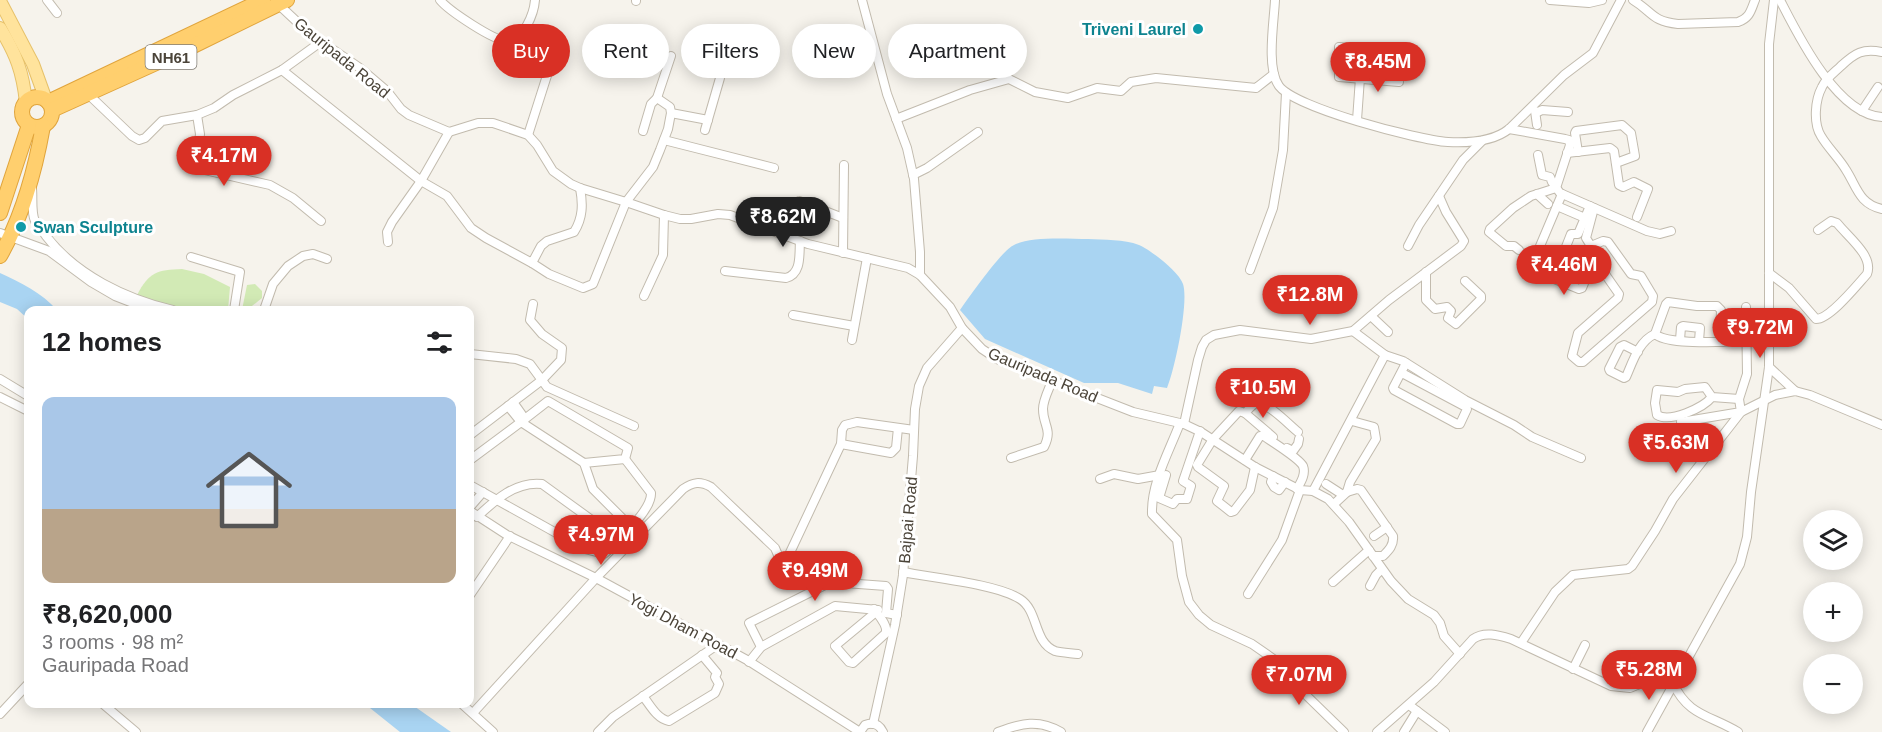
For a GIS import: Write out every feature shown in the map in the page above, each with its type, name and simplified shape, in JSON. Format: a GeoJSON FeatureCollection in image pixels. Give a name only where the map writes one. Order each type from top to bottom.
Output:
{"type":"FeatureCollection","features":[{"type":"Feature","properties":{"kind":"highway","name":"NH61"},"geometry":{"type":"LineString","coordinates":[[26,103],[34,98],[49,104],[89,95],[126,72],[263,0]]}},
{"type":"Feature","properties":{"kind":"highway","name":"NH61"},"geometry":{"type":"LineString","coordinates":[[49,104],[126,72],[280,1]]}},
{"type":"Feature","properties":{"kind":"highway"},"geometry":{"type":"LineString","coordinates":[[26,103],[22,113],[24,119],[36,125],[50,120],[49,104]]}},
{"type":"Feature","properties":{"kind":"highway"},"geometry":{"type":"LineString","coordinates":[[2,253],[5,234],[32,178],[36,125]]}},
{"type":"Feature","properties":{"kind":"highway"},"geometry":{"type":"LineString","coordinates":[[0,213],[36,125]]}},
{"type":"Feature","properties":{"kind":"main road"},"geometry":{"type":"LineString","coordinates":[[0,1],[33,64],[49,104]]}},
{"type":"Feature","properties":{"kind":"main road"},"geometry":{"type":"LineString","coordinates":[[0,28],[14,50],[22,72],[26,103]]}},
{"type":"Feature","properties":{"kind":"street"},"geometry":{"type":"LineString","coordinates":[[47,0],[57,12]]}},
{"type":"Feature","properties":{"kind":"street"},"geometry":{"type":"LineString","coordinates":[[440,0],[465,20],[500,40],[507,41],[512,40],[525,29],[535,0]]}},
{"type":"Feature","properties":{"kind":"street"},"geometry":{"type":"LineString","coordinates":[[862,0],[887,94],[907,148],[913,175],[920,275]]}},
{"type":"Feature","properties":{"kind":"street"},"geometry":{"type":"LineString","coordinates":[[1275,0],[1274,74],[1280,87],[1286,93],[1300,101],[1357,120],[1426,139],[1449,142],[1483,140],[1500,136],[1535,110],[1564,75],[1593,53],[1621,0]]}},
{"type":"Feature","properties":{"kind":"street"},"geometry":{"type":"LineString","coordinates":[[1550,0],[1588,3],[1602,0]]}},
{"type":"Feature","properties":{"kind":"street"},"geometry":{"type":"LineString","coordinates":[[1633,0],[1641,4],[1653,17],[1678,24],[1745,20],[1755,0]]}},
{"type":"Feature","properties":{"kind":"street"},"geometry":{"type":"LineString","coordinates":[[1647,732],[1742,558],[1747,537],[1769,367],[1769,44],[1773,0]]}},
{"type":"Feature","properties":{"kind":"street"},"geometry":{"type":"LineString","coordinates":[[1780,0],[1808,55],[1828,79],[1862,111],[1871,116],[1882,117]]}},
{"type":"Feature","properties":{"kind":"street","name":"Gauripada Road"},"geometry":{"type":"LineString","coordinates":[[280,1],[309,33],[360,68],[387,91],[401,110],[449,132]]}},
{"type":"Feature","properties":{"kind":"street"},"geometry":{"type":"LineString","coordinates":[[89,95],[139,140],[146,138],[162,121],[197,115],[214,108],[233,95],[282,70],[322,41]]}},
{"type":"Feature","properties":{"kind":"street"},"geometry":{"type":"LineString","coordinates":[[1399,82],[1339,77],[1339,47],[1404,52]]}},
{"type":"Feature","properties":{"kind":"street"},"geometry":{"type":"LineString","coordinates":[[1882,51],[1859,51],[1828,79],[1822,86],[1818,99],[1816,121],[1819,133],[1847,171],[1859,195],[1882,209]]}},
{"type":"Feature","properties":{"kind":"street"},"geometry":{"type":"LineString","coordinates":[[643,130],[671,56]]}},
{"type":"Feature","properties":{"kind":"street"},"geometry":{"type":"LineString","coordinates":[[282,70],[421,181],[447,196],[471,228],[549,274],[583,288],[588,287],[596,278],[626,202],[652,167],[664,140],[671,113],[670,107],[657,98]]}},
{"type":"Feature","properties":{"kind":"street"},"geometry":{"type":"LineString","coordinates":[[896,119],[970,90],[1009,79],[1035,92],[1068,98],[1097,88],[1121,91],[1131,82],[1156,78],[1256,88],[1274,74]]}},
{"type":"Feature","properties":{"kind":"street"},"geometry":{"type":"LineString","coordinates":[[388,242],[387,232],[421,181],[449,132],[478,123],[493,123],[528,135],[546,78]]}},
{"type":"Feature","properties":{"kind":"street"},"geometry":{"type":"LineString","coordinates":[[705,130],[720,78]]}},
{"type":"Feature","properties":{"kind":"street"},"geometry":{"type":"LineString","coordinates":[[1357,120],[1360,78]]}},
{"type":"Feature","properties":{"kind":"street"},"geometry":{"type":"LineString","coordinates":[[1862,111],[1878,87]]}},
{"type":"Feature","properties":{"kind":"street"},"geometry":{"type":"LineString","coordinates":[[1250,270],[1273,208],[1283,150],[1286,93]]}},
{"type":"Feature","properties":{"kind":"street"},"geometry":{"type":"LineString","coordinates":[[1535,110],[1568,112]]}},
{"type":"Feature","properties":{"kind":"street"},"geometry":{"type":"LineString","coordinates":[[1535,110],[1537,125]]}},
{"type":"Feature","properties":{"kind":"street"},"geometry":{"type":"LineString","coordinates":[[671,113],[708,120]]}},
{"type":"Feature","properties":{"kind":"street"},"geometry":{"type":"LineString","coordinates":[[197,115],[200,134],[196,168],[270,185],[293,198],[321,220]]}},
{"type":"Feature","properties":{"kind":"street"},"geometry":{"type":"LineString","coordinates":[[1578,152],[1576,131],[1622,125],[1631,133],[1635,156],[1616,163]]}},
{"type":"Feature","properties":{"kind":"street"},"geometry":{"type":"LineString","coordinates":[[1509,129],[1569,140],[1556,188]]}},
{"type":"Feature","properties":{"kind":"street"},"geometry":{"type":"LineString","coordinates":[[913,175],[927,168],[978,132]]}},
{"type":"Feature","properties":{"kind":"street","name":"Gauripada Road"},"geometry":{"type":"LineString","coordinates":[[528,135],[553,171],[580,188],[664,215],[692,219],[718,214],[730,215],[801,241],[908,268],[920,275],[950,307],[962,328],[982,349],[997,359],[1132,412],[1182,424],[1200,431],[1255,467],[1298,489],[1313,491],[1334,504],[1371,553],[1378,570],[1408,599],[1434,615],[1440,623],[1444,636],[1460,654]]}},
{"type":"Feature","properties":{"kind":"street"},"geometry":{"type":"LineString","coordinates":[[664,140],[774,168]]}},
{"type":"Feature","properties":{"kind":"street"},"geometry":{"type":"LineString","coordinates":[[1408,246],[1416,230],[1463,160],[1483,140]]}},
{"type":"Feature","properties":{"kind":"street"},"geometry":{"type":"LineString","coordinates":[[1567,153],[1610,148],[1614,151],[1619,185],[1623,187],[1634,182],[1648,189],[1637,216]]}},
{"type":"Feature","properties":{"kind":"street"},"geometry":{"type":"LineString","coordinates":[[1538,155],[1542,175],[1553,176],[1556,188],[1562,194],[1647,231],[1660,234],[1671,231]]}},
{"type":"Feature","properties":{"kind":"street"},"geometry":{"type":"LineString","coordinates":[[843,253],[844,165]]}},
{"type":"Feature","properties":{"kind":"street"},"geometry":{"type":"LineString","coordinates":[[32,178],[34,220],[52,244],[85,272],[114,289],[132,298],[159,306]]}},
{"type":"Feature","properties":{"kind":"street"},"geometry":{"type":"LineString","coordinates":[[532,263],[547,241],[574,232],[578,225],[583,202],[580,188]]}},
{"type":"Feature","properties":{"kind":"street"},"geometry":{"type":"LineString","coordinates":[[1519,250],[1514,246],[1506,246],[1489,231],[1513,208],[1537,194],[1556,188]]}},
{"type":"Feature","properties":{"kind":"street"},"geometry":{"type":"LineString","coordinates":[[1537,194],[1548,204]]}},
{"type":"Feature","properties":{"kind":"street"},"geometry":{"type":"LineString","coordinates":[[1562,194],[1532,265],[1540,273],[1579,289],[1582,288],[1588,271],[1563,259],[1562,256],[1571,234],[1578,234],[1592,207]]}},
{"type":"Feature","properties":{"kind":"street"},"geometry":{"type":"LineString","coordinates":[[1344,732],[1308,698],[1275,660],[1252,644],[1211,625],[1198,615],[1189,602],[1182,576],[1177,540],[1152,514],[1152,504],[1182,424],[1202,346],[1206,340],[1214,335],[1240,330],[1311,339],[1353,331],[1389,300],[1461,246],[1464,241],[1439,196]]}},
{"type":"Feature","properties":{"kind":"street"},"geometry":{"type":"LineString","coordinates":[[799,201],[843,218]]}},
{"type":"Feature","properties":{"kind":"street"},"geometry":{"type":"LineString","coordinates":[[1557,207],[1586,218]]}},
{"type":"Feature","properties":{"kind":"street"},"geometry":{"type":"LineString","coordinates":[[1591,246],[1603,241],[1608,242],[1631,274],[1641,276],[1653,296],[1652,302],[1583,362],[1579,362],[1572,356],[1578,333],[1618,298],[1619,294],[1591,254],[1591,246],[1586,238],[1592,207]]}},
{"type":"Feature","properties":{"kind":"street"},"geometry":{"type":"LineString","coordinates":[[644,296],[663,255],[664,215]]}},
{"type":"Feature","properties":{"kind":"street"},"geometry":{"type":"LineString","coordinates":[[1768,273],[1789,288],[1816,319],[1822,319],[1833,310],[1867,274],[1870,267],[1867,257],[1837,223],[1831,221],[1818,230]]}},
{"type":"Feature","properties":{"kind":"street"},"geometry":{"type":"LineString","coordinates":[[5,234],[49,251],[91,282],[115,296],[141,306]]}},
{"type":"Feature","properties":{"kind":"street"},"geometry":{"type":"LineString","coordinates":[[725,271],[791,277],[797,269],[801,241]]}},
{"type":"Feature","properties":{"kind":"street"},"geometry":{"type":"LineString","coordinates":[[265,306],[273,284],[288,266],[303,256],[313,254],[327,259]]}},
{"type":"Feature","properties":{"kind":"street"},"geometry":{"type":"LineString","coordinates":[[191,256],[240,272],[235,306]]}},
{"type":"Feature","properties":{"kind":"street"},"geometry":{"type":"LineString","coordinates":[[852,340],[867,258]]}},
{"type":"Feature","properties":{"kind":"street"},"geometry":{"type":"LineString","coordinates":[[1426,273],[1426,300],[1435,309],[1447,307],[1451,311],[1448,318],[1456,324],[1481,299],[1481,296],[1465,281]]}},
{"type":"Feature","properties":{"kind":"street"},"geometry":{"type":"LineString","coordinates":[[1638,352],[1647,337],[1655,334],[1668,302],[1717,306],[1721,310],[1720,342]]}},
{"type":"Feature","properties":{"kind":"street"},"geometry":{"type":"LineString","coordinates":[[474,432],[542,380],[561,360],[562,348],[542,334],[530,320],[533,304]]}},
{"type":"Feature","properties":{"kind":"street"},"geometry":{"type":"LineString","coordinates":[[1521,643],[1555,592],[1574,575],[1628,569],[1632,566],[1673,499],[1741,412],[1739,399],[1747,374],[1746,307]]}},
{"type":"Feature","properties":{"kind":"street"},"geometry":{"type":"LineString","coordinates":[[793,315],[854,326]]}},
{"type":"Feature","properties":{"kind":"street"},"geometry":{"type":"LineString","coordinates":[[1371,316],[1388,332]]}},
{"type":"Feature","properties":{"kind":"street"},"geometry":{"type":"LineString","coordinates":[[1680,340],[1683,326],[1698,327],[1698,341]]}},
{"type":"Feature","properties":{"kind":"street","name":"Bajpai Road"},"geometry":{"type":"LineString","coordinates":[[873,724],[897,615],[903,572],[917,398],[927,368],[962,328]]}},
{"type":"Feature","properties":{"kind":"street"},"geometry":{"type":"LineString","coordinates":[[1353,331],[1385,355],[1406,363],[1465,400],[1514,425],[1532,437],[1581,458]]}},
{"type":"Feature","properties":{"kind":"street"},"geometry":{"type":"LineString","coordinates":[[1655,334],[1659,337],[1680,340],[1720,342],[1747,340]]}},
{"type":"Feature","properties":{"kind":"street"},"geometry":{"type":"LineString","coordinates":[[474,354],[530,364],[537,370],[548,387],[634,426]]}},
{"type":"Feature","properties":{"kind":"street"},"geometry":{"type":"LineString","coordinates":[[1313,491],[1385,355]]}},
{"type":"Feature","properties":{"kind":"street"},"geometry":{"type":"LineString","coordinates":[[1401,373],[1466,407],[1460,424],[1394,390],[1401,373],[1406,363]]}},
{"type":"Feature","properties":{"kind":"street"},"geometry":{"type":"LineString","coordinates":[[1769,367],[1795,391]]}},
{"type":"Feature","properties":{"kind":"street"},"geometry":{"type":"LineString","coordinates":[[0,379],[24,393]]}},
{"type":"Feature","properties":{"kind":"street"},"geometry":{"type":"LineString","coordinates":[[1011,458],[1044,447],[1049,432],[1043,409],[1052,381]]}},
{"type":"Feature","properties":{"kind":"street"},"geometry":{"type":"LineString","coordinates":[[1705,387],[1712,397],[1707,403],[1691,412],[1663,418],[1658,415],[1655,403],[1657,390],[1678,392],[1705,387]]}},
{"type":"Feature","properties":{"kind":"street"},"geometry":{"type":"LineString","coordinates":[[12,403],[19,390]]}},
{"type":"Feature","properties":{"kind":"street"},"geometry":{"type":"LineString","coordinates":[[1681,422],[1741,412],[1775,395],[1795,391],[1882,425]]}},
{"type":"Feature","properties":{"kind":"street"},"geometry":{"type":"LineString","coordinates":[[0,397],[24,408]]}},
{"type":"Feature","properties":{"kind":"street"},"geometry":{"type":"LineString","coordinates":[[1712,397],[1739,399]]}},
{"type":"Feature","properties":{"kind":"street"},"geometry":{"type":"LineString","coordinates":[[474,457],[548,401],[628,448],[625,459]]}},
{"type":"Feature","properties":{"kind":"street"},"geometry":{"type":"LineString","coordinates":[[1245,413],[1253,405],[1259,403],[1266,405],[1298,435],[1298,444],[1291,451],[1245,413],[1239,411],[1213,439],[1198,467],[1224,486],[1217,501],[1231,512],[1246,496],[1255,467]]}},
{"type":"Feature","properties":{"kind":"street"},"geometry":{"type":"LineString","coordinates":[[510,404],[523,421],[584,463],[593,489],[639,536]]}},
{"type":"Feature","properties":{"kind":"street"},"geometry":{"type":"LineString","coordinates":[[1345,494],[1377,435],[1374,427],[1352,421]]}},
{"type":"Feature","properties":{"kind":"street"},"geometry":{"type":"LineString","coordinates":[[473,713],[596,578],[691,483],[702,482],[711,487],[775,548],[781,562],[787,559],[841,444],[842,430],[846,425],[857,422],[914,430]]}},
{"type":"Feature","properties":{"kind":"street"},"geometry":{"type":"LineString","coordinates":[[841,444],[891,453],[896,448],[898,428]]}},
{"type":"Feature","properties":{"kind":"street"},"geometry":{"type":"LineString","coordinates":[[1163,475],[1159,498],[1173,504],[1178,499],[1187,500],[1191,486],[1183,481],[1200,431]]}},
{"type":"Feature","properties":{"kind":"street"},"geometry":{"type":"LineString","coordinates":[[1245,460],[1260,436],[1264,436],[1302,463],[1304,473],[1282,540],[1248,594]]}},
{"type":"Feature","properties":{"kind":"street"},"geometry":{"type":"LineString","coordinates":[[584,463],[625,459]]}},
{"type":"Feature","properties":{"kind":"street"},"geometry":{"type":"LineString","coordinates":[[474,487],[595,553],[604,554],[631,527],[651,500],[651,493],[625,459]]}},
{"type":"Feature","properties":{"kind":"street"},"geometry":{"type":"LineString","coordinates":[[1100,479],[1114,474],[1138,479],[1163,475]]}},
{"type":"Feature","properties":{"kind":"street"},"geometry":{"type":"LineString","coordinates":[[477,517],[496,500],[530,483],[542,484],[628,547]]}},
{"type":"Feature","properties":{"kind":"street"},"geometry":{"type":"LineString","coordinates":[[1326,484],[1345,494]]}},
{"type":"Feature","properties":{"kind":"street"},"geometry":{"type":"LineString","coordinates":[[1333,582],[1371,553],[1383,556],[1392,545],[1393,536],[1361,490],[1357,489],[1345,494],[1334,504]]}},
{"type":"Feature","properties":{"kind":"street"},"geometry":{"type":"LineString","coordinates":[[474,504],[483,492]]}},
{"type":"Feature","properties":{"kind":"street","name":"Yogi Dham Road"},"geometry":{"type":"LineString","coordinates":[[474,514],[510,536],[596,578],[749,662],[860,732]]}},
{"type":"Feature","properties":{"kind":"street"},"geometry":{"type":"LineString","coordinates":[[1374,536],[1387,527]]}},
{"type":"Feature","properties":{"kind":"street"},"geometry":{"type":"LineString","coordinates":[[474,589],[510,536]]}},
{"type":"Feature","properties":{"kind":"street"},"geometry":{"type":"LineString","coordinates":[[1370,586],[1378,570]]}},
{"type":"Feature","properties":{"kind":"street"},"geometry":{"type":"LineString","coordinates":[[903,572],[1004,591],[1030,608],[1042,641],[1055,650],[1078,654]]}},
{"type":"Feature","properties":{"kind":"street"},"geometry":{"type":"LineString","coordinates":[[761,647],[749,626],[751,620],[831,582],[886,586],[888,589],[886,614],[897,615]]}},
{"type":"Feature","properties":{"kind":"street"},"geometry":{"type":"LineString","coordinates":[[749,662],[761,647],[835,606],[875,611],[886,610]]}},
{"type":"Feature","properties":{"kind":"street"},"geometry":{"type":"LineString","coordinates":[[875,611],[887,628],[886,633],[853,663],[849,662],[835,646],[875,611]]}},
{"type":"Feature","properties":{"kind":"street"},"geometry":{"type":"LineString","coordinates":[[1377,732],[1409,705],[1479,635],[1493,634],[1521,643],[1592,678],[1620,688],[1630,688],[1654,678],[1673,683]]}},
{"type":"Feature","properties":{"kind":"street"},"geometry":{"type":"LineString","coordinates":[[598,732],[613,717],[717,645]]}},
{"type":"Feature","properties":{"kind":"street"},"geometry":{"type":"LineString","coordinates":[[1576,669],[1585,645]]}},
{"type":"Feature","properties":{"kind":"street"},"geometry":{"type":"LineString","coordinates":[[643,696],[660,717],[669,721],[715,693],[719,684],[715,677],[717,673],[702,655]]}},
{"type":"Feature","properties":{"kind":"street"},"geometry":{"type":"LineString","coordinates":[[1673,683],[1680,698],[1687,705],[1738,732]]}},
{"type":"Feature","properties":{"kind":"street"},"geometry":{"type":"LineString","coordinates":[[0,714],[24,688]]}},
{"type":"Feature","properties":{"kind":"street"},"geometry":{"type":"LineString","coordinates":[[1409,705],[1444,732]]}},
{"type":"Feature","properties":{"kind":"street"},"geometry":{"type":"LineString","coordinates":[[108,708],[136,732]]}},
{"type":"Feature","properties":{"kind":"street"},"geometry":{"type":"LineString","coordinates":[[467,708],[493,732]]}},
{"type":"Feature","properties":{"kind":"street"},"geometry":{"type":"LineString","coordinates":[[1404,732],[1417,711]]}},
{"type":"Feature","properties":{"kind":"street"},"geometry":{"type":"LineString","coordinates":[[998,732],[1025,723],[1038,723],[1061,732]]}},
{"type":"Feature","properties":{"kind":"street"},"geometry":{"type":"LineString","coordinates":[[860,732],[865,725],[873,724],[880,727],[883,732]]}},
{"type":"Feature","properties":{"kind":"green space"},"geometry":{"type":"Polygon","coordinates":[[[182,269],[204,274],[230,287],[228,306],[167,306],[137,295],[150,277],[166,270],[182,269]]]}},
{"type":"Feature","properties":{"kind":"green space"},"geometry":{"type":"Polygon","coordinates":[[[255,284],[262,291],[262,298],[252,306],[243,306],[247,285],[255,284]]]}},
{"type":"Feature","properties":{"kind":"water"},"geometry":{"type":"Polygon","coordinates":[[[1040,239],[1088,239],[1139,245],[1164,262],[1183,284],[1183,320],[1167,388],[1154,386],[1152,394],[1118,383],[1084,383],[985,339],[960,310],[994,265],[1014,245],[1040,239]]]}},
{"type":"Feature","properties":{"kind":"water"},"geometry":{"type":"Polygon","coordinates":[[[0,273],[38,293],[53,306],[24,306],[24,315],[17,309],[0,302],[0,273]]]}},
{"type":"Feature","properties":{"kind":"water"},"geometry":{"type":"Polygon","coordinates":[[[370,708],[417,708],[451,732],[400,732],[370,708]]]}},
{"type":"Feature","properties":{"kind":"place","name":"Triveni Laurel"},"geometry":{"type":"Point","coordinates":[1198,29]}},
{"type":"Feature","properties":{"kind":"place","name":"Swan Sculpture"},"geometry":{"type":"Point","coordinates":[21,227]}}]}
